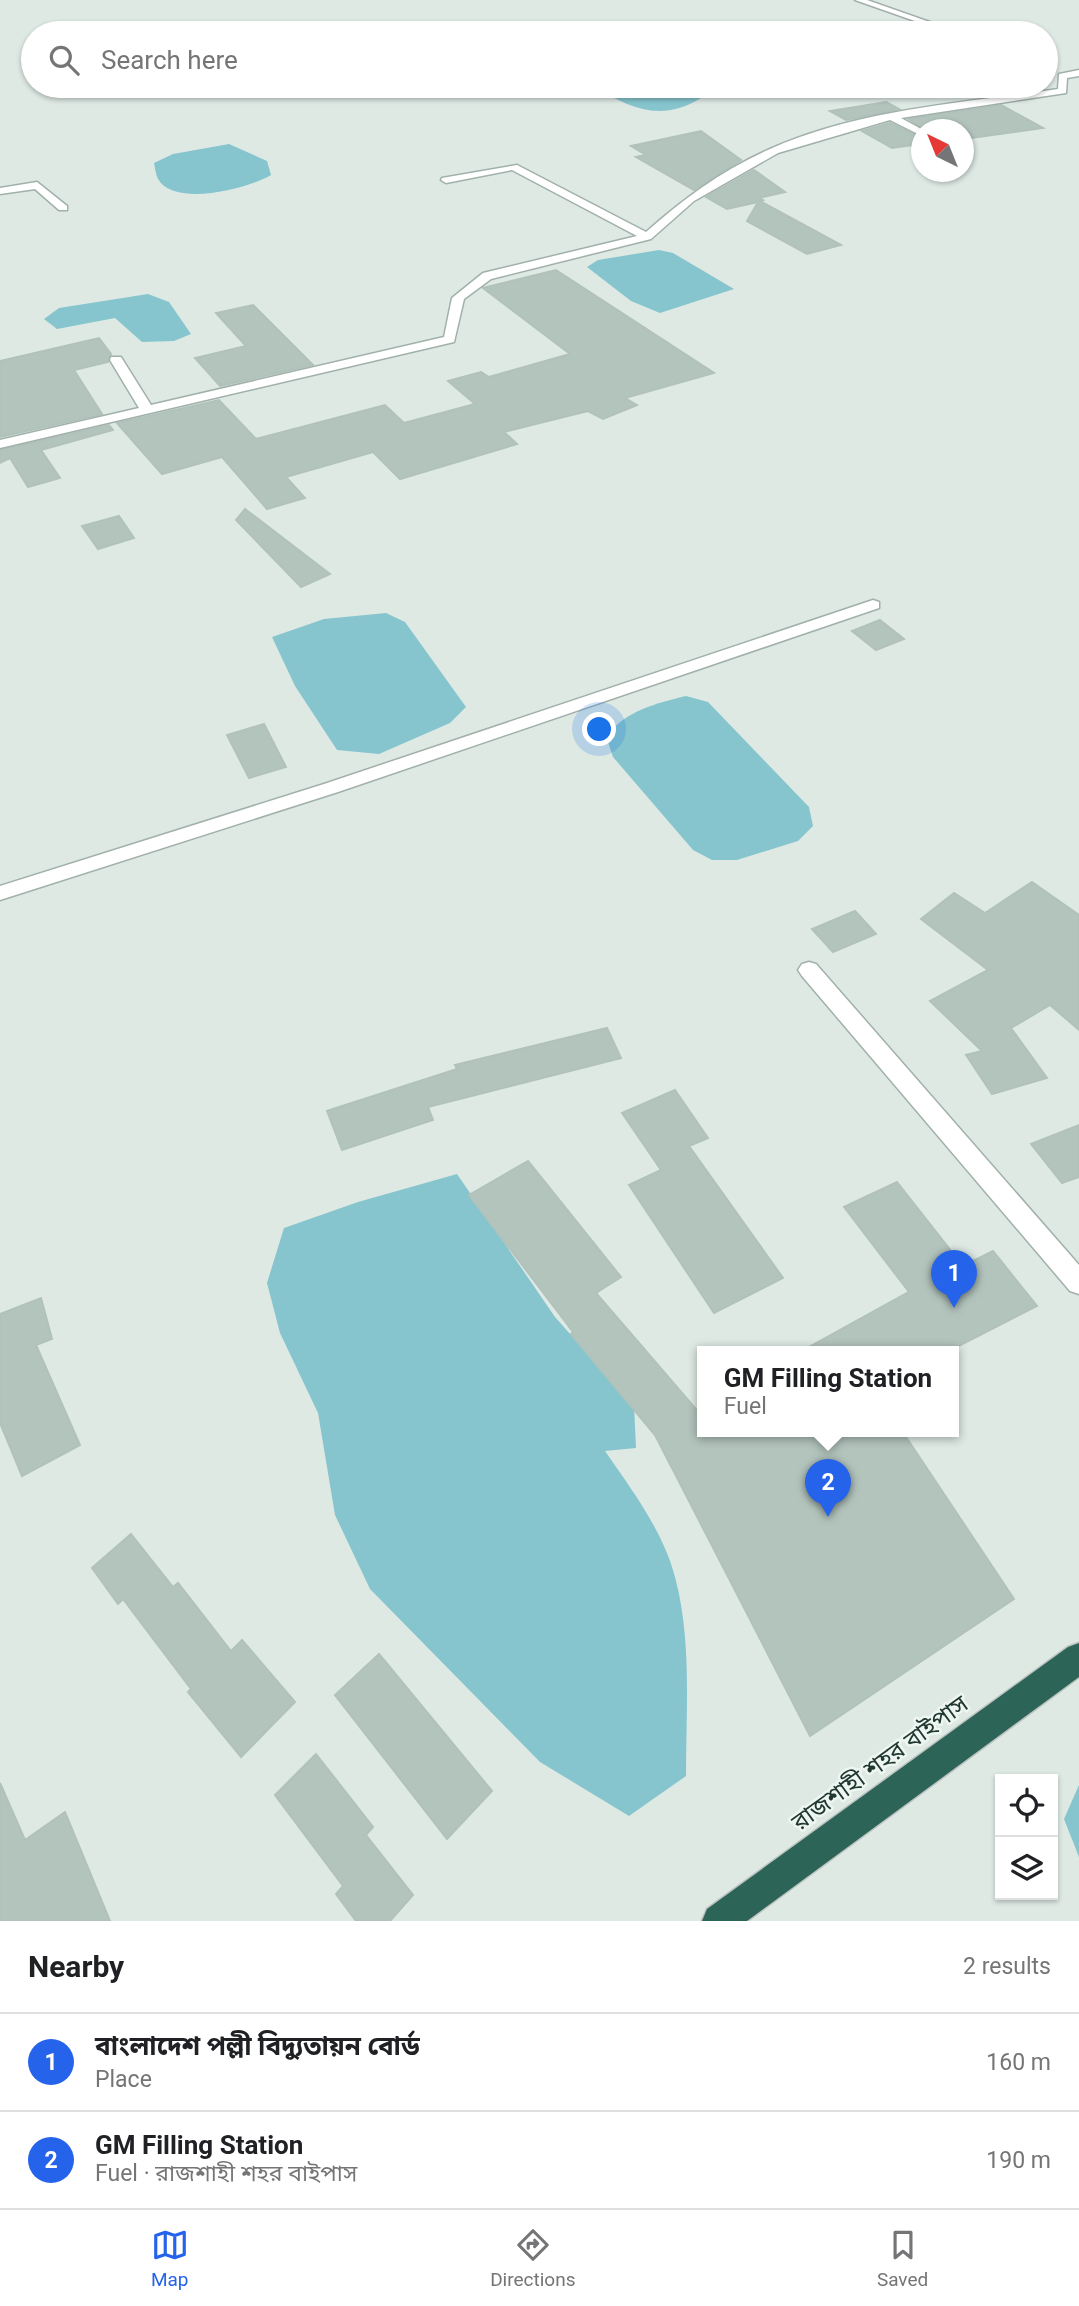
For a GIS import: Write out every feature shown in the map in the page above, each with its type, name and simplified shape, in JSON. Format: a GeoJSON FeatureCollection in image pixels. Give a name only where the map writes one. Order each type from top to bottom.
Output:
{"type":"FeatureCollection","features":[{"type":"Feature","properties":{"kind":"highway","name":"রাজশাহী শহর বাইপাস"},"geometry":{"type":"LineString","coordinates":[[719,1921],[1079,1658]]}},
{"type":"Feature","properties":{"kind":"street"},"geometry":{"type":"LineString","coordinates":[[865,1],[922,21]]}},
{"type":"Feature","properties":{"kind":"street"},"geometry":{"type":"LineString","coordinates":[[1058,92],[1063,91],[1058,74],[1079,73]]}},
{"type":"Feature","properties":{"kind":"street"},"geometry":{"type":"LineString","coordinates":[[0,444],[450,339],[458,298],[487,276],[647,237],[690,199],[774,151],[892,117],[1017,98]]}},
{"type":"Feature","properties":{"kind":"street"},"geometry":{"type":"LineString","coordinates":[[892,117],[911,127]]}},
{"type":"Feature","properties":{"kind":"street"},"geometry":{"type":"LineString","coordinates":[[446,180],[513,167],[647,237]]}},
{"type":"Feature","properties":{"kind":"street"},"geometry":{"type":"LineString","coordinates":[[0,191],[37,185],[64,208]]}},
{"type":"Feature","properties":{"kind":"street"},"geometry":{"type":"LineString","coordinates":[[116,360],[148,410]]}},
{"type":"Feature","properties":{"kind":"street"},"geometry":{"type":"LineString","coordinates":[[0,893],[331,788],[873,605]]}},
{"type":"Feature","properties":{"kind":"street"},"geometry":{"type":"LineString","coordinates":[[809,970],[1079,1283]]}},
{"type":"Feature","properties":{"kind":"water"},"geometry":{"type":"Polygon","coordinates":[[[615,98],[701,98],[686,106],[659,111],[646,110],[615,98]]]}},
{"type":"Feature","properties":{"kind":"water"},"geometry":{"type":"Polygon","coordinates":[[[229,144],[267,161],[271,175],[230,190],[195,194],[167,188],[158,179],[154,163],[173,154],[229,144]]]}},
{"type":"Feature","properties":{"kind":"water"},"geometry":{"type":"Polygon","coordinates":[[[659,250],[673,253],[734,289],[660,313],[631,301],[587,267],[598,260],[659,250]]]}},
{"type":"Feature","properties":{"kind":"water"},"geometry":{"type":"Polygon","coordinates":[[[148,294],[169,302],[191,334],[174,341],[142,342],[115,318],[57,329],[44,319],[59,308],[148,294]]]}},
{"type":"Feature","properties":{"kind":"water"},"geometry":{"type":"Polygon","coordinates":[[[386,613],[405,622],[466,707],[450,723],[379,754],[337,750],[295,686],[272,637],[324,619],[386,613]]]}},
{"type":"Feature","properties":{"kind":"water"},"geometry":{"type":"Polygon","coordinates":[[[686,696],[708,702],[809,807],[813,826],[798,841],[737,860],[712,860],[693,850],[613,757],[606,736],[622,720],[642,709],[686,696]]]}},
{"type":"Feature","properties":{"kind":"water"},"geometry":{"type":"Polygon","coordinates":[[[457,1174],[555,1317],[634,1406],[636,1448],[605,1451],[646,1511],[670,1560],[684,1626],[687,1701],[686,1776],[629,1816],[540,1762],[370,1589],[335,1515],[318,1413],[280,1333],[267,1283],[284,1228],[358,1202],[457,1174]]]}},
{"type":"Feature","properties":{"kind":"water"},"geometry":{"type":"Polygon","coordinates":[[[1079,1785],[1079,1857],[1064,1819],[1079,1785]]]}},
{"type":"Feature","properties":{"kind":"building"},"geometry":{"type":"Polygon","coordinates":[[[886,102],[899,109],[846,120],[830,111],[886,102]]]}},
{"type":"Feature","properties":{"kind":"building"},"geometry":{"type":"Polygon","coordinates":[[[1001,105],[1043,128],[974,137],[974,119],[909,119],[1001,105]]]}},
{"type":"Feature","properties":{"kind":"building"},"geometry":{"type":"Polygon","coordinates":[[[890,123],[911,133],[911,145],[892,148],[862,131],[890,123]]]}},
{"type":"Feature","properties":{"kind":"building"},"geometry":{"type":"Polygon","coordinates":[[[701,131],[741,160],[694,190],[636,157],[646,155],[631,146],[701,131]]]}},
{"type":"Feature","properties":{"kind":"building"},"geometry":{"type":"Polygon","coordinates":[[[754,170],[785,192],[759,198],[763,200],[760,201],[841,245],[807,254],[747,221],[758,202],[727,209],[706,197],[754,170]]]}},
{"type":"Feature","properties":{"kind":"building"},"geometry":{"type":"Polygon","coordinates":[[[556,270],[714,373],[625,398],[637,405],[603,419],[588,411],[504,432],[517,444],[400,479],[373,452],[286,477],[305,498],[267,509],[222,457],[162,474],[117,423],[219,400],[256,439],[385,405],[404,423],[475,404],[448,381],[481,372],[489,377],[570,354],[483,288],[556,270]]]}},
{"type":"Feature","properties":{"kind":"building"},"geometry":{"type":"Polygon","coordinates":[[[253,305],[313,365],[220,386],[195,358],[246,346],[216,313],[253,305]]]}},
{"type":"Feature","properties":{"kind":"building"},"geometry":{"type":"Polygon","coordinates":[[[99,338],[111,354],[108,362],[74,370],[102,414],[0,437],[0,361],[99,338]]]}},
{"type":"Feature","properties":{"kind":"building"},"geometry":{"type":"Polygon","coordinates":[[[109,425],[113,430],[41,450],[60,478],[28,487],[10,458],[0,463],[0,450],[109,425]]]}},
{"type":"Feature","properties":{"kind":"building"},"geometry":{"type":"Polygon","coordinates":[[[245,509],[330,574],[301,587],[236,520],[245,509]]]}},
{"type":"Feature","properties":{"kind":"building"},"geometry":{"type":"Polygon","coordinates":[[[119,516],[134,538],[98,549],[82,526],[119,516]]]}},
{"type":"Feature","properties":{"kind":"building"},"geometry":{"type":"Polygon","coordinates":[[[880,620],[904,639],[876,650],[852,631],[880,620]]]}},
{"type":"Feature","properties":{"kind":"building"},"geometry":{"type":"Polygon","coordinates":[[[264,724],[286,767],[249,778],[227,735],[264,724]]]}},
{"type":"Feature","properties":{"kind":"building"},"geometry":{"type":"Polygon","coordinates":[[[1032,882],[1079,915],[1079,1030],[1050,1005],[1011,1028],[1047,1078],[992,1094],[966,1055],[982,1051],[930,1001],[988,970],[921,919],[954,893],[985,913],[1032,882]]]}},
{"type":"Feature","properties":{"kind":"building"},"geometry":{"type":"Polygon","coordinates":[[[855,911],[876,934],[833,952],[812,929],[855,911]]]}},
{"type":"Feature","properties":{"kind":"building"},"geometry":{"type":"Polygon","coordinates":[[[607,1028],[621,1058],[428,1107],[433,1120],[342,1150],[327,1111],[457,1069],[455,1065],[607,1028]]]}},
{"type":"Feature","properties":{"kind":"building"},"geometry":{"type":"Polygon","coordinates":[[[675,1090],[708,1138],[689,1146],[783,1278],[714,1313],[629,1185],[661,1170],[622,1113],[675,1090]]]}},
{"type":"Feature","properties":{"kind":"building"},"geometry":{"type":"Polygon","coordinates":[[[1079,1125],[1079,1177],[1062,1183],[1031,1144],[1079,1125]]]}},
{"type":"Feature","properties":{"kind":"building"},"geometry":{"type":"Polygon","coordinates":[[[528,1161],[621,1277],[596,1293],[697,1410],[697,1437],[906,1437],[1014,1599],[810,1736],[655,1435],[571,1334],[573,1332],[469,1195],[528,1161]]]}},
{"type":"Feature","properties":{"kind":"building"},"geometry":{"type":"Polygon","coordinates":[[[897,1182],[963,1266],[993,1251],[1037,1306],[959,1346],[811,1346],[909,1292],[844,1207],[897,1182]]]}},
{"type":"Feature","properties":{"kind":"building"},"geometry":{"type":"Polygon","coordinates":[[[41,1298],[52,1339],[36,1345],[80,1445],[22,1476],[0,1423],[0,1314],[41,1298]]]}},
{"type":"Feature","properties":{"kind":"building"},"geometry":{"type":"Polygon","coordinates":[[[131,1534],[173,1587],[178,1583],[231,1651],[242,1640],[295,1702],[241,1757],[188,1692],[191,1689],[123,1599],[118,1604],[92,1568],[131,1534]]]}},
{"type":"Feature","properties":{"kind":"building"},"geometry":{"type":"Polygon","coordinates":[[[379,1654],[492,1791],[447,1839],[335,1695],[379,1654]]]}},
{"type":"Feature","properties":{"kind":"building"},"geometry":{"type":"Polygon","coordinates":[[[316,1754],[373,1827],[366,1835],[413,1895],[390,1921],[356,1921],[336,1894],[343,1886],[275,1795],[316,1754]]]}},
{"type":"Feature","properties":{"kind":"building"},"geometry":{"type":"Polygon","coordinates":[[[0,1783],[25,1840],[65,1812],[110,1921],[0,1921],[0,1783]]]}},
{"type":"Feature","properties":{"kind":"place","name":"বাংলাদেশ পল্লী বিদ্যুতায়ন বোর্ড"},"geometry":{"type":"Point","coordinates":[954,1308]}},
{"type":"Feature","properties":{"kind":"place","name":"GM Filling Station"},"geometry":{"type":"Point","coordinates":[828,1517]}}]}
